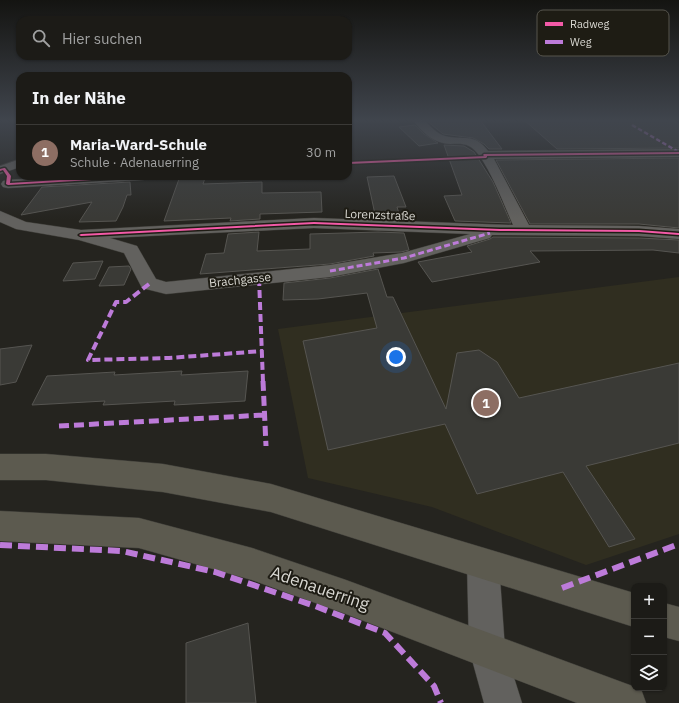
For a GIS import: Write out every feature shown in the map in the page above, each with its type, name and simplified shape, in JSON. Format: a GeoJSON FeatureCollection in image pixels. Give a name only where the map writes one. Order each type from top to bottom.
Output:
{"type":"FeatureCollection","features":[{"type":"Feature","properties":{"kind":"main road"},"geometry":{"type":"LineString","coordinates":[[0,467],[46,467],[163,478],[271,498],[631,609]]}},
{"type":"Feature","properties":{"kind":"main road","name":"Adenauerring"},"geometry":{"type":"LineString","coordinates":[[0,526],[139,533],[252,564],[487,649],[627,703]]}},
{"type":"Feature","properties":{"kind":"main road"},"geometry":{"type":"LineString","coordinates":[[667,621],[679,624]]}},
{"type":"Feature","properties":{"kind":"street"},"geometry":{"type":"LineString","coordinates":[[523,229],[484,155],[679,153]]}},
{"type":"Feature","properties":{"kind":"street"},"geometry":{"type":"LineString","coordinates":[[16,164],[2,169],[9,176],[4,188],[96,180]]}},
{"type":"Feature","properties":{"kind":"street","name":"Brachgasse"},"geometry":{"type":"LineString","coordinates":[[0,216],[22,226],[81,235],[131,250],[149,284],[166,288],[330,271],[360,266],[404,258],[500,230]]}},
{"type":"Feature","properties":{"kind":"street","name":"Lorenzstraße"},"geometry":{"type":"LineString","coordinates":[[81,235],[314,223],[500,230],[640,231],[679,234]]}},
{"type":"Feature","properties":{"kind":"street"},"geometry":{"type":"LineString","coordinates":[[483,564],[487,649],[503,703]]}},
{"type":"Feature","properties":{"kind":"shaded area"},"geometry":{"type":"Polygon","coordinates":[[[679,277],[679,534],[586,565],[432,507],[308,478],[278,329],[679,277]]]}},
{"type":"Feature","properties":{"kind":"building"},"geometry":{"type":"Polygon","coordinates":[[[447,153],[475,153],[493,182],[511,223],[455,221],[444,196],[462,195],[447,153]]]}},
{"type":"Feature","properties":{"kind":"building"},"geometry":{"type":"Polygon","coordinates":[[[679,158],[679,228],[639,224],[530,224],[496,160],[679,158]]]}},
{"type":"Feature","properties":{"kind":"building"},"geometry":{"type":"Polygon","coordinates":[[[394,176],[406,207],[397,207],[401,220],[376,219],[367,177],[394,176]]]}},
{"type":"Feature","properties":{"kind":"building"},"geometry":{"type":"Polygon","coordinates":[[[179,180],[204,180],[203,184],[262,182],[262,193],[321,192],[322,212],[260,214],[260,219],[230,221],[231,218],[164,221],[179,180]]]}},
{"type":"Feature","properties":{"kind":"building"},"geometry":{"type":"Polygon","coordinates":[[[130,182],[131,195],[127,195],[116,221],[79,222],[92,202],[21,215],[42,187],[130,182]]]}},
{"type":"Feature","properties":{"kind":"building"},"geometry":{"type":"Polygon","coordinates":[[[259,232],[257,251],[310,249],[310,234],[378,232],[404,233],[409,250],[401,252],[373,253],[374,256],[330,264],[200,274],[206,254],[224,253],[228,234],[259,232]]]}},
{"type":"Feature","properties":{"kind":"building"},"geometry":{"type":"Polygon","coordinates":[[[493,237],[639,238],[679,240],[679,253],[653,250],[530,251],[540,262],[432,282],[418,262],[472,252],[467,246],[493,237]]]}},
{"type":"Feature","properties":{"kind":"building"},"geometry":{"type":"Polygon","coordinates":[[[103,261],[95,279],[63,281],[73,263],[103,261]]]}},
{"type":"Feature","properties":{"kind":"building"},"geometry":{"type":"Polygon","coordinates":[[[129,266],[131,269],[124,285],[99,286],[109,267],[129,266]]]}},
{"type":"Feature","properties":{"kind":"building"},"geometry":{"type":"Polygon","coordinates":[[[378,269],[387,297],[393,297],[446,409],[457,353],[479,350],[497,362],[519,398],[679,363],[679,443],[586,466],[635,539],[609,547],[563,472],[477,494],[445,424],[328,450],[303,341],[377,328],[367,293],[318,299],[283,300],[284,283],[330,278],[378,269]]]}},
{"type":"Feature","properties":{"kind":"building"},"geometry":{"type":"Polygon","coordinates":[[[32,345],[16,382],[0,385],[0,349],[32,345]]]}},
{"type":"Feature","properties":{"kind":"building"},"geometry":{"type":"Polygon","coordinates":[[[182,371],[181,375],[248,371],[245,401],[174,405],[175,401],[103,405],[105,401],[32,405],[47,376],[115,372],[114,375],[182,371]]]}},
{"type":"Feature","properties":{"kind":"building"},"geometry":{"type":"Polygon","coordinates":[[[248,623],[256,703],[186,703],[186,643],[248,623]]]}},
{"type":"Feature","properties":{"kind":"marked path"},"geometry":{"type":"LineString","coordinates":[[330,271],[404,258],[490,233]]}},
{"type":"Feature","properties":{"kind":"marked path"},"geometry":{"type":"LineString","coordinates":[[259,278],[266,446]]}},
{"type":"Feature","properties":{"kind":"marked path"},"geometry":{"type":"LineString","coordinates":[[149,284],[126,302],[116,302],[88,360],[169,358],[263,351]]}},
{"type":"Feature","properties":{"kind":"marked path"},"geometry":{"type":"LineString","coordinates":[[59,426],[265,415]]}},
{"type":"Feature","properties":{"kind":"marked path"},"geometry":{"type":"LineString","coordinates":[[562,588],[679,544]]}},
{"type":"Feature","properties":{"kind":"marked path"},"geometry":{"type":"LineString","coordinates":[[0,545],[122,551],[215,572],[315,606],[385,633],[434,686],[441,703]]}},
{"type":"Feature","properties":{"kind":"cycle path"},"geometry":{"type":"LineString","coordinates":[[484,155],[679,153]]}},
{"type":"Feature","properties":{"kind":"cycle path"},"geometry":{"type":"LineString","coordinates":[[352,163],[486,157]]}},
{"type":"Feature","properties":{"kind":"cycle path"},"geometry":{"type":"LineString","coordinates":[[0,170],[4,169],[9,176],[8,184],[75,180]]}},
{"type":"Feature","properties":{"kind":"cycle path"},"geometry":{"type":"LineString","coordinates":[[81,235],[314,223],[500,230],[639,231],[679,234]]}},
{"type":"Feature","properties":{"kind":"place","name":"Maria-Ward-Schule"},"geometry":{"type":"Point","coordinates":[486,403]}}]}
